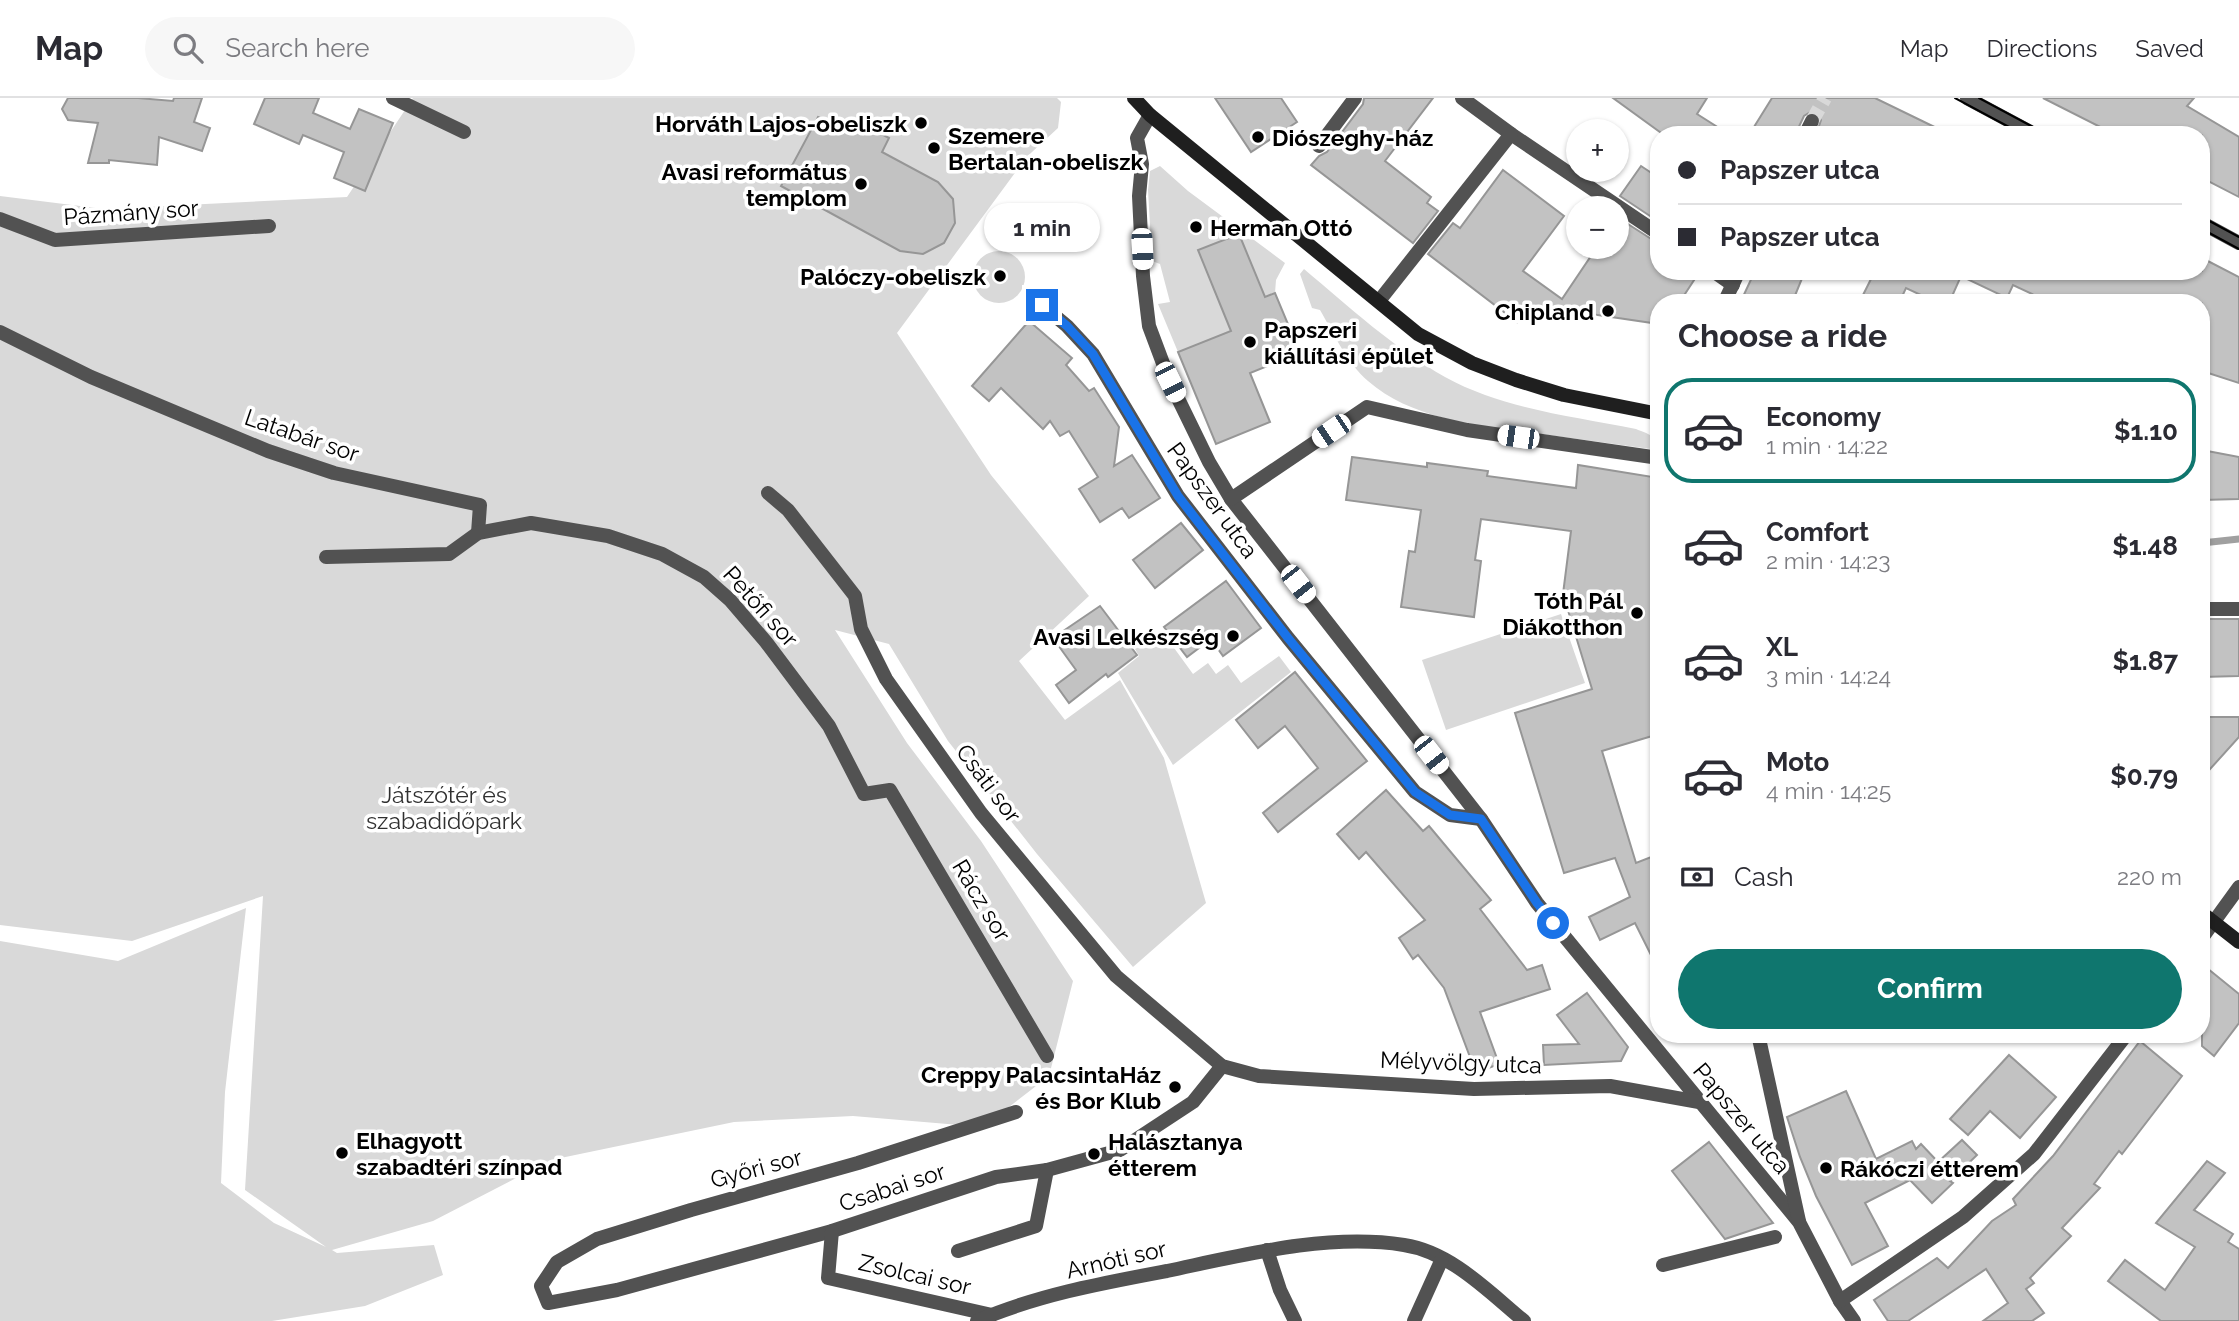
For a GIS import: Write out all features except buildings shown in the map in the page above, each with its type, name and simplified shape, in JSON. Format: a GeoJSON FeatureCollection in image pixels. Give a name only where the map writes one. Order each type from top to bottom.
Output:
{"type":"FeatureCollection","features":[{"type":"Feature","properties":{"kind":"street"},"geometry":{"type":"LineString","coordinates":[[393,98],[464,132]]}},
{"type":"Feature","properties":{"kind":"street"},"geometry":{"type":"LineString","coordinates":[[1134,98],[1150,115],[1418,334],[1472,363],[1516,380],[1564,395],[1650,412]]}},
{"type":"Feature","properties":{"kind":"street"},"geometry":{"type":"LineString","coordinates":[[1319,146],[1355,98]]}},
{"type":"Feature","properties":{"kind":"street"},"geometry":{"type":"LineString","coordinates":[[1462,98],[1650,228]]}},
{"type":"Feature","properties":{"kind":"street"},"geometry":{"type":"LineString","coordinates":[[1967,98],[2019,126]]}},
{"type":"Feature","properties":{"kind":"street","name":"Papszer utca"},"geometry":{"type":"LineString","coordinates":[[1150,115],[1137,138],[1142,164],[1139,196],[1143,276],[1149,326],[1170,382],[1209,462],[1231,499],[1481,819],[1537,903],[1650,1042]]}},
{"type":"Feature","properties":{"kind":"street"},"geometry":{"type":"LineString","coordinates":[[1379,300],[1511,134]]}},
{"type":"Feature","properties":{"kind":"street","name":"Pázmány sor"},"geometry":{"type":"LineString","coordinates":[[0,219],[55,240],[269,226]]}},
{"type":"Feature","properties":{"kind":"street"},"geometry":{"type":"LineString","coordinates":[[2210,227],[2239,243]]}},
{"type":"Feature","properties":{"kind":"street","name":"Papszer utca"},"geometry":{"type":"LineString","coordinates":[[1042,305],[1067,326],[1093,354],[1178,496],[1288,638],[1415,792],[1450,815],[1481,819]]}},
{"type":"Feature","properties":{"kind":"street","name":"Latabár sor"},"geometry":{"type":"LineString","coordinates":[[0,332],[91,377],[268,451],[334,473],[442,495],[480,506],[478,533]]}},
{"type":"Feature","properties":{"kind":"street"},"geometry":{"type":"LineString","coordinates":[[1231,499],[1367,407],[1467,430],[1650,457]]}},
{"type":"Feature","properties":{"kind":"street","name":"Csáti sor"},"geometry":{"type":"LineString","coordinates":[[768,493],[788,510],[855,596],[860,629],[886,679],[981,813],[1116,976],[1222,1066]]}},
{"type":"Feature","properties":{"kind":"street","name":"Petőfi sor"},"geometry":{"type":"LineString","coordinates":[[478,533],[531,523],[608,536],[662,554],[704,577],[730,600],[803,688],[830,726],[864,794]]}},
{"type":"Feature","properties":{"kind":"street"},"geometry":{"type":"LineString","coordinates":[[326,557],[449,554],[478,533]]}},
{"type":"Feature","properties":{"kind":"street"},"geometry":{"type":"LineString","coordinates":[[2210,609],[2239,609]]}},
{"type":"Feature","properties":{"kind":"street","name":"Rácz sor"},"geometry":{"type":"LineString","coordinates":[[864,794],[890,790],[1048,1056]]}},
{"type":"Feature","properties":{"kind":"street"},"geometry":{"type":"LineString","coordinates":[[2210,927],[2239,887]]}},
{"type":"Feature","properties":{"kind":"street"},"geometry":{"type":"LineString","coordinates":[[2210,919],[2239,942]]}},
{"type":"Feature","properties":{"kind":"street","name":"Papszer utca"},"geometry":{"type":"LineString","coordinates":[[1651,1043],[1799,1222],[1840,1301],[1854,1321]]}},
{"type":"Feature","properties":{"kind":"street"},"geometry":{"type":"LineString","coordinates":[[1760,1043],[1799,1222]]}},
{"type":"Feature","properties":{"kind":"street"},"geometry":{"type":"LineString","coordinates":[[1840,1301],[1963,1217],[2034,1154],[2120,1043]]}},
{"type":"Feature","properties":{"kind":"street","name":"Mélyvölgy utca"},"geometry":{"type":"LineString","coordinates":[[1222,1066],[1259,1076],[1460,1088],[1610,1086],[1699,1102]]}},
{"type":"Feature","properties":{"kind":"street","name":"Csabai sor"},"geometry":{"type":"LineString","coordinates":[[548,1303],[617,1290],[832,1231],[996,1177],[1046,1170],[1119,1150],[1194,1102],[1222,1066]]}},
{"type":"Feature","properties":{"kind":"street","name":"Győri sor"},"geometry":{"type":"LineString","coordinates":[[548,1303],[541,1286],[557,1262],[597,1239],[858,1163],[1016,1112]]}},
{"type":"Feature","properties":{"kind":"street"},"geometry":{"type":"LineString","coordinates":[[958,1251],[1036,1226],[1046,1170]]}},
{"type":"Feature","properties":{"kind":"street","name":"Zsolcai sor"},"geometry":{"type":"LineString","coordinates":[[832,1231],[828,1278],[992,1315]]}},
{"type":"Feature","properties":{"kind":"street"},"geometry":{"type":"LineString","coordinates":[[1663,1265],[1775,1237]]}},
{"type":"Feature","properties":{"kind":"street","name":"Arnóti sor"},"geometry":{"type":"LineString","coordinates":[[977,1321],[1085,1287],[1267,1250],[1338,1242],[1406,1245],[1442,1259],[1467,1274],[1524,1321]]}},
{"type":"Feature","properties":{"kind":"street"},"geometry":{"type":"LineString","coordinates":[[1267,1250],[1280,1290],[1295,1321]]}},
{"type":"Feature","properties":{"kind":"street"},"geometry":{"type":"LineString","coordinates":[[1414,1321],[1442,1259]]}},
{"type":"Feature","properties":{"kind":"green space","name":"Játszótér és szabadidőpark"},"geometry":{"type":"Polygon","coordinates":[[[413,98],[1057,98],[1061,102],[1058,128],[1019,164],[897,333],[991,475],[1089,596],[1019,661],[1065,720],[1120,680],[1164,758],[1206,903],[1133,967],[1037,854],[948,741],[889,644],[835,630],[907,743],[981,841],[1073,981],[1049,1076],[983,1127],[853,1116],[734,1122],[551,1160],[433,1221],[332,1250],[337,1253],[434,1245],[443,1275],[365,1306],[272,1321],[0,1321],[0,941],[118,961],[246,908],[225,1092],[221,1183],[274,1223],[326,1247],[245,1190],[263,896],[132,941],[0,925],[0,196],[104,209],[347,197],[413,98]]]}},
{"type":"Feature","properties":{"kind":"green space"},"geometry":{"type":"Polygon","coordinates":[[[1160,166],[1188,191],[1285,263],[1276,280],[1275,293],[1265,297],[1239,234],[1198,250],[1231,331],[1178,352],[1158,304],[1170,302],[1160,264],[1152,261],[1148,190],[1150,171],[1160,166]]]}},
{"type":"Feature","properties":{"kind":"green space"},"geometry":{"type":"Polygon","coordinates":[[[999,251],[1009,253],[1017,259],[1023,267],[1023,287],[1017,295],[1009,301],[999,303],[989,301],[981,295],[975,287],[973,277],[975,267],[981,259],[989,253],[999,251]]]}},
{"type":"Feature","properties":{"kind":"green space"},"geometry":{"type":"Polygon","coordinates":[[[1304,269],[1390,340],[1426,366],[1467,388],[1514,404],[1636,429],[1650,435],[1650,449],[1450,420],[1406,405],[1368,381],[1354,366],[1320,310],[1312,308],[1300,274],[1304,269]]]}},
{"type":"Feature","properties":{"kind":"green space"},"geometry":{"type":"Polygon","coordinates":[[[1561,614],[1585,683],[1446,730],[1422,660],[1561,614]]]}},
{"type":"Feature","properties":{"kind":"green space"},"geometry":{"type":"Polygon","coordinates":[[[1161,630],[1193,674],[1208,663],[1216,674],[1228,665],[1241,683],[1279,656],[1291,672],[1173,765],[1118,673],[1139,656],[1135,649],[1161,630]]]}},
{"type":"Feature","properties":{"kind":"waterway"},"geometry":{"type":"LineString","coordinates":[[2210,542],[2239,539]]}},
{"type":"Feature","properties":{"kind":"tunnel"},"geometry":{"type":"LineString","coordinates":[[1812,121],[1825,98]]}},
{"type":"Feature","properties":{"kind":"tram line"},"geometry":{"type":"LineString","coordinates":[[1955,98],[2007,126]]}},
{"type":"Feature","properties":{"kind":"tram line"},"geometry":{"type":"LineString","coordinates":[[1979,98],[2031,126]]}},
{"type":"Feature","properties":{"kind":"tram line"},"geometry":{"type":"LineString","coordinates":[[2210,221],[2239,237]]}},
{"type":"Feature","properties":{"kind":"tram line"},"geometry":{"type":"LineString","coordinates":[[2210,233],[2239,249]]}},
{"type":"Feature","properties":{"kind":"place","name":"Horváth Lajos-obeliszk"},"geometry":{"type":"Point","coordinates":[921,123]}},
{"type":"Feature","properties":{"kind":"place","name":"Diószeghy-ház"},"geometry":{"type":"Point","coordinates":[1258,137]}},
{"type":"Feature","properties":{"kind":"place","name":"Szemere Bertalan-obeliszk"},"geometry":{"type":"Point","coordinates":[934,148]}},
{"type":"Feature","properties":{"kind":"place","name":"Avasi református templom"},"geometry":{"type":"Point","coordinates":[861,184]}},
{"type":"Feature","properties":{"kind":"place","name":"Herman Ottó"},"geometry":{"type":"Point","coordinates":[1196,227]}},
{"type":"Feature","properties":{"kind":"place","name":"Palóczy-obeliszk"},"geometry":{"type":"Point","coordinates":[1000,276]}},
{"type":"Feature","properties":{"kind":"place","name":"Chipland"},"geometry":{"type":"Point","coordinates":[1608,311]}},
{"type":"Feature","properties":{"kind":"place","name":"Papszeri kiállítási épület"},"geometry":{"type":"Point","coordinates":[1250,342]}},
{"type":"Feature","properties":{"kind":"place","name":"Tóth Pál Diákotthon"},"geometry":{"type":"Point","coordinates":[1637,613]}},
{"type":"Feature","properties":{"kind":"place","name":"Avasi Lelkészség"},"geometry":{"type":"Point","coordinates":[1233,636]}},
{"type":"Feature","properties":{"kind":"place","name":"Creppy PalacsintaHáz és Bor Klub"},"geometry":{"type":"Point","coordinates":[1175,1087]}},
{"type":"Feature","properties":{"kind":"place","name":"Elhagyott szabadtéri színpad"},"geometry":{"type":"Point","coordinates":[342,1153]}},
{"type":"Feature","properties":{"kind":"place","name":"Halásztanya étterem"},"geometry":{"type":"Point","coordinates":[1094,1154]}},
{"type":"Feature","properties":{"kind":"place","name":"Rákóczi étterem"},"geometry":{"type":"Point","coordinates":[1826,1168]}},
{"type":"Feature","properties":{"kind":"route"},"geometry":{"type":"LineString","coordinates":[[1042,305],[1067,326],[1093,354],[1178,496],[1351,715],[1415,792],[1450,815],[1481,819],[1553,923]]}}]}
